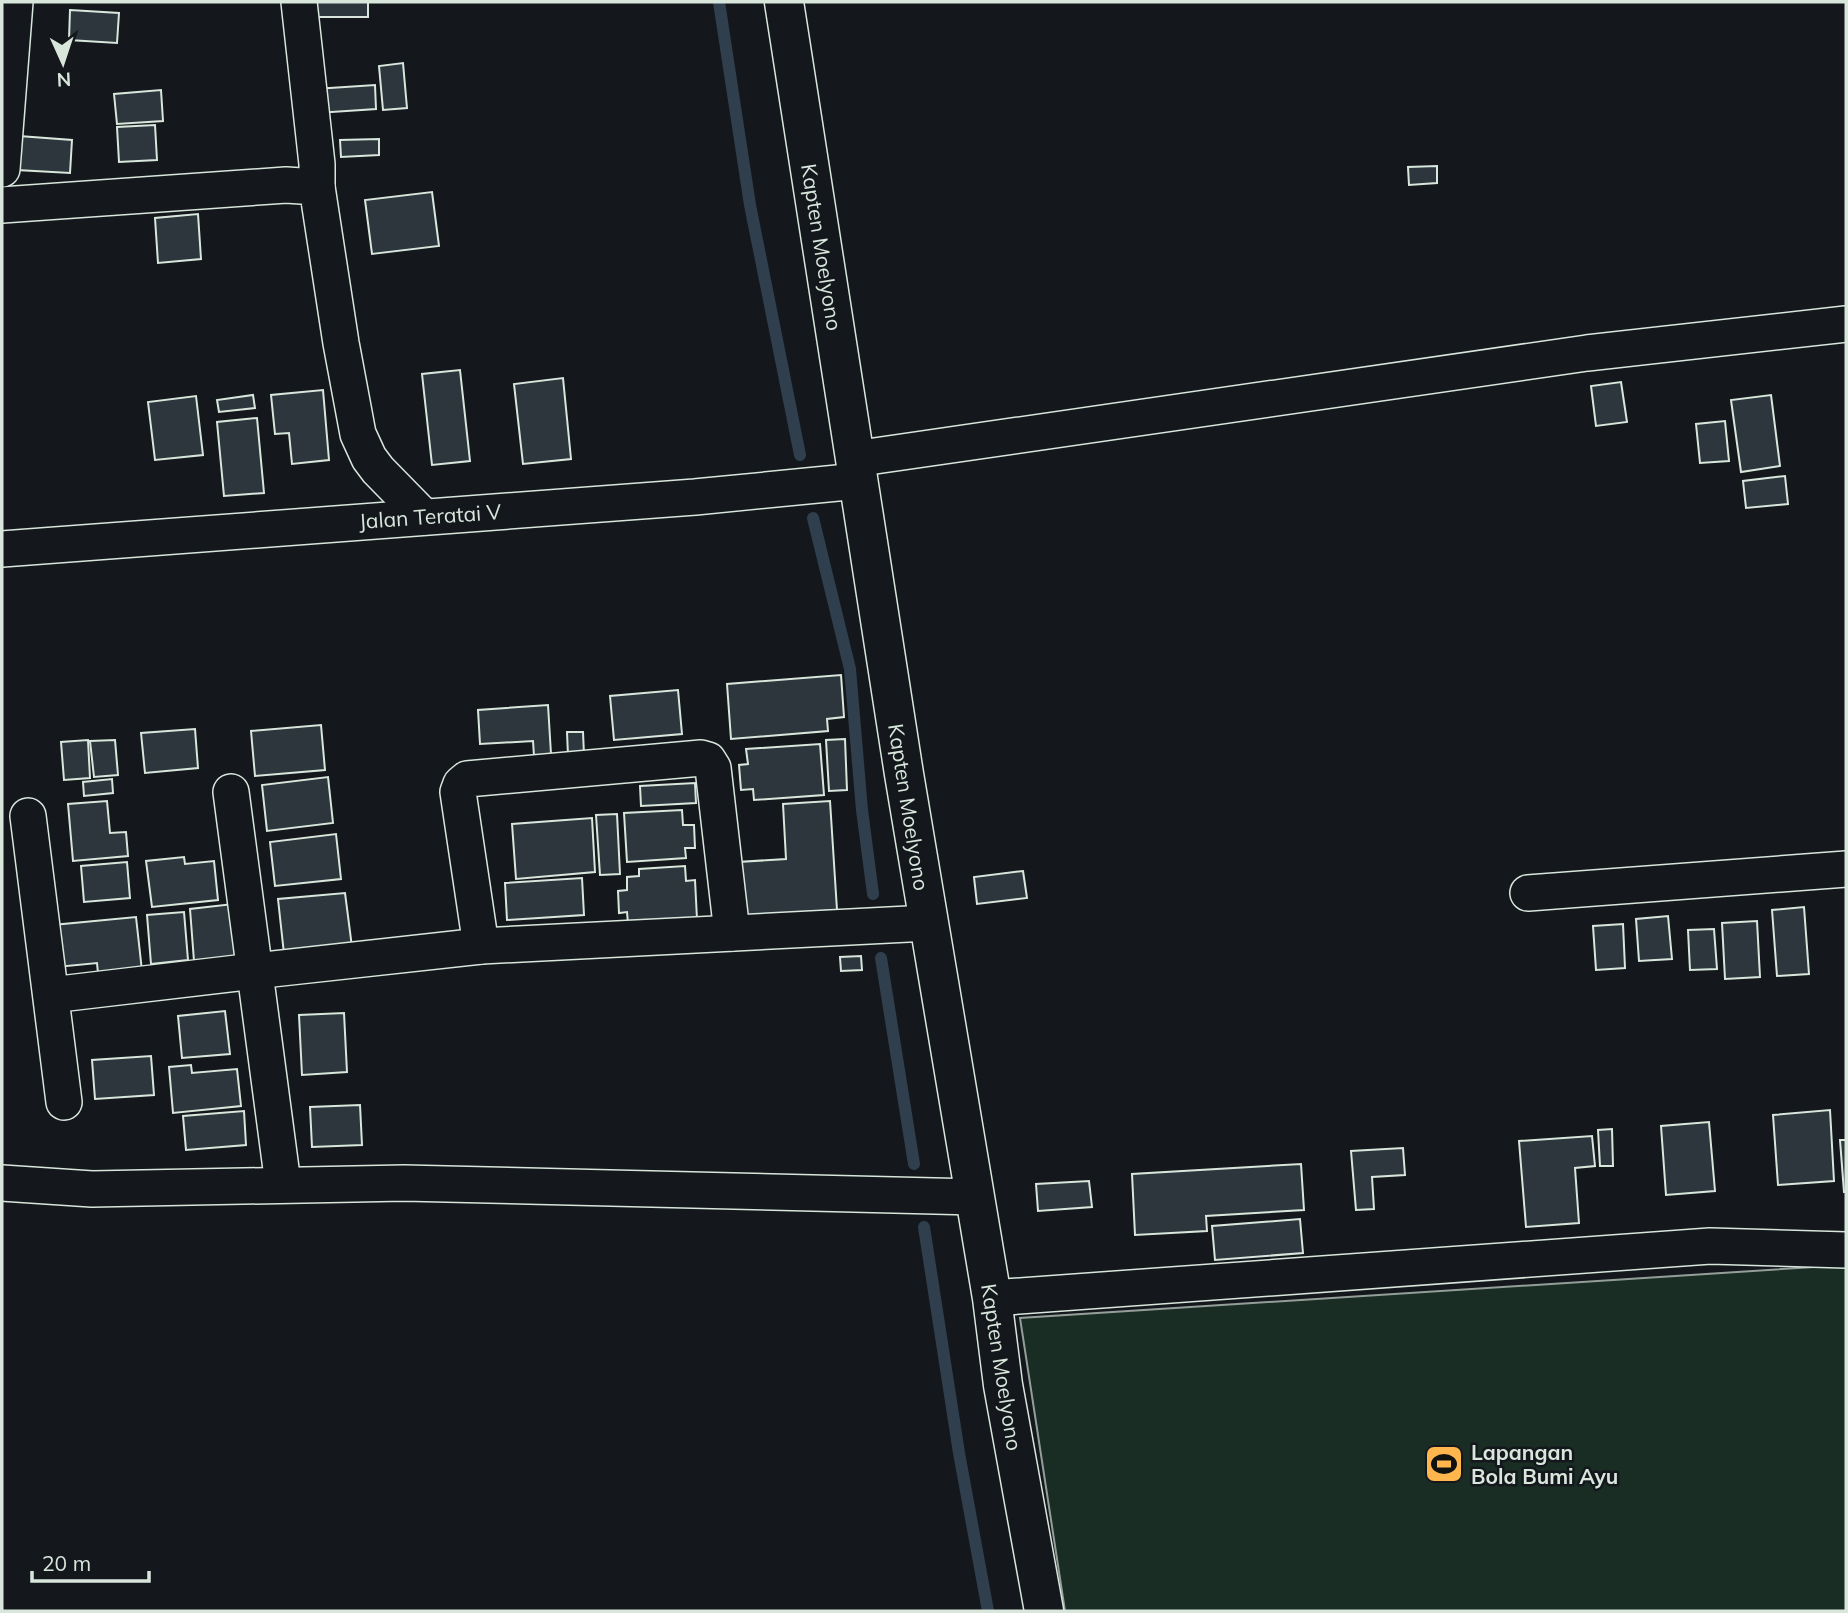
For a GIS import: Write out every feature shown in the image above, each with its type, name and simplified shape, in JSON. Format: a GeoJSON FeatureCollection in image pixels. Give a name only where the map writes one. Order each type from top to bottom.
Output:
{"type":"FeatureCollection","features":[{"type":"Feature","properties":{"kind":"street"},"geometry":{"type":"LineString","coordinates":[[2,169],[15,2]]}},
{"type":"Feature","properties":{"kind":"street"},"geometry":{"type":"LineString","coordinates":[[299,2],[317,163],[317,187],[358,434],[378,470],[424,517]]}},
{"type":"Feature","properties":{"kind":"street","name":"Kapten Moelyono"},"geometry":{"type":"LineString","coordinates":[[784,2],[928,923],[992,1298],[1003,1385],[1044,1611]]}},
{"type":"Feature","properties":{"kind":"street"},"geometry":{"type":"LineString","coordinates":[[2,205],[286,185],[317,187]]}},
{"type":"Feature","properties":{"kind":"street","name":"Jalan Teratai V"},"geometry":{"type":"LineString","coordinates":[[2,549],[695,497],[1587,353],[1846,324]]}},
{"type":"Feature","properties":{"kind":"street"},"geometry":{"type":"LineString","coordinates":[[481,946],[458,792],[461,784],[467,779],[701,758],[708,760],[713,768],[732,933]]}},
{"type":"Feature","properties":{"kind":"street"},"geometry":{"type":"LineString","coordinates":[[231,792],[283,1184]]}},
{"type":"Feature","properties":{"kind":"street"},"geometry":{"type":"LineString","coordinates":[[28,816],[64,1102]]}},
{"type":"Feature","properties":{"kind":"street"},"geometry":{"type":"LineString","coordinates":[[1528,893],[1846,869]]}},
{"type":"Feature","properties":{"kind":"street"},"geometry":{"type":"LineString","coordinates":[[51,995],[481,946],[928,923]]}},
{"type":"Feature","properties":{"kind":"street"},"geometry":{"type":"LineString","coordinates":[[2,1183],[92,1189],[404,1183],[975,1197]]}},
{"type":"Feature","properties":{"kind":"street"},"geometry":{"type":"LineString","coordinates":[[992,1298],[1710,1246],[1846,1250]]}},
{"type":"Feature","properties":{"kind":"green space","name":"Lapangan Bola Bumi Ayu"},"geometry":{"type":"Polygon","coordinates":[[[1846,1265],[1846,1611],[1065,1611],[1020,1318],[1846,1265]]]}},
{"type":"Feature","properties":{"kind":"building"},"geometry":{"type":"Polygon","coordinates":[[[316,2],[368,2],[368,17],[316,17],[316,2]]]}},
{"type":"Feature","properties":{"kind":"building"},"geometry":{"type":"Polygon","coordinates":[[[70,10],[119,13],[117,43],[69,40],[70,10]]]}},
{"type":"Feature","properties":{"kind":"building"},"geometry":{"type":"Polygon","coordinates":[[[403,63],[407,108],[383,110],[379,66],[403,63]]]}},
{"type":"Feature","properties":{"kind":"building"},"geometry":{"type":"Polygon","coordinates":[[[375,85],[376,109],[317,113],[315,89],[375,85]]]}},
{"type":"Feature","properties":{"kind":"building"},"geometry":{"type":"Polygon","coordinates":[[[161,90],[163,121],[117,124],[114,94],[161,90]]]}},
{"type":"Feature","properties":{"kind":"building"},"geometry":{"type":"Polygon","coordinates":[[[155,125],[157,160],[119,162],[117,127],[155,125]]]}},
{"type":"Feature","properties":{"kind":"building"},"geometry":{"type":"Polygon","coordinates":[[[19,136],[72,140],[70,173],[17,170],[19,136]]]}},
{"type":"Feature","properties":{"kind":"building"},"geometry":{"type":"Polygon","coordinates":[[[379,139],[379,155],[341,157],[340,140],[379,139]]]}},
{"type":"Feature","properties":{"kind":"building"},"geometry":{"type":"Polygon","coordinates":[[[1437,166],[1437,183],[1409,185],[1408,167],[1437,166]]]}},
{"type":"Feature","properties":{"kind":"building"},"geometry":{"type":"Polygon","coordinates":[[[432,192],[439,246],[372,254],[365,200],[432,192]]]}},
{"type":"Feature","properties":{"kind":"building"},"geometry":{"type":"Polygon","coordinates":[[[198,214],[201,259],[158,263],[155,218],[198,214]]]}},
{"type":"Feature","properties":{"kind":"building"},"geometry":{"type":"Polygon","coordinates":[[[460,370],[470,461],[432,465],[422,374],[460,370]]]}},
{"type":"Feature","properties":{"kind":"building"},"geometry":{"type":"Polygon","coordinates":[[[563,378],[571,459],[523,464],[514,384],[563,378]]]}},
{"type":"Feature","properties":{"kind":"building"},"geometry":{"type":"Polygon","coordinates":[[[1621,382],[1627,422],[1596,426],[1591,386],[1621,382]]]}},
{"type":"Feature","properties":{"kind":"building"},"geometry":{"type":"Polygon","coordinates":[[[323,390],[329,460],[292,464],[289,433],[275,434],[271,395],[323,390]]]}},
{"type":"Feature","properties":{"kind":"building"},"geometry":{"type":"Polygon","coordinates":[[[253,395],[255,408],[219,412],[217,400],[253,395]]]}},
{"type":"Feature","properties":{"kind":"building"},"geometry":{"type":"Polygon","coordinates":[[[1771,395],[1780,466],[1741,472],[1731,400],[1771,395]]]}},
{"type":"Feature","properties":{"kind":"building"},"geometry":{"type":"Polygon","coordinates":[[[196,396],[203,455],[155,460],[148,402],[196,396]]]}},
{"type":"Feature","properties":{"kind":"building"},"geometry":{"type":"Polygon","coordinates":[[[257,418],[264,493],[224,496],[217,422],[257,418]]]}},
{"type":"Feature","properties":{"kind":"building"},"geometry":{"type":"Polygon","coordinates":[[[1725,421],[1729,461],[1700,463],[1696,424],[1725,421]]]}},
{"type":"Feature","properties":{"kind":"building"},"geometry":{"type":"Polygon","coordinates":[[[1785,476],[1788,504],[1746,508],[1743,481],[1785,476]]]}},
{"type":"Feature","properties":{"kind":"building"},"geometry":{"type":"Polygon","coordinates":[[[841,675],[844,717],[827,719],[828,731],[731,739],[727,684],[841,675]]]}},
{"type":"Feature","properties":{"kind":"building"},"geometry":{"type":"Polygon","coordinates":[[[678,690],[682,734],[614,740],[610,696],[678,690]]]}},
{"type":"Feature","properties":{"kind":"building"},"geometry":{"type":"Polygon","coordinates":[[[548,705],[551,754],[534,756],[533,741],[480,744],[478,710],[548,705]]]}},
{"type":"Feature","properties":{"kind":"building"},"geometry":{"type":"Polygon","coordinates":[[[321,725],[325,770],[255,776],[251,731],[321,725]]]}},
{"type":"Feature","properties":{"kind":"building"},"geometry":{"type":"Polygon","coordinates":[[[195,729],[198,768],[145,773],[141,733],[195,729]]]}},
{"type":"Feature","properties":{"kind":"building"},"geometry":{"type":"Polygon","coordinates":[[[567,732],[583,732],[584,755],[568,756],[567,732]]]}},
{"type":"Feature","properties":{"kind":"building"},"geometry":{"type":"Polygon","coordinates":[[[845,739],[847,790],[829,791],[826,740],[845,739]]]}},
{"type":"Feature","properties":{"kind":"building"},"geometry":{"type":"Polygon","coordinates":[[[88,740],[90,778],[64,780],[61,742],[88,740]]]}},
{"type":"Feature","properties":{"kind":"building"},"geometry":{"type":"Polygon","coordinates":[[[115,740],[118,775],[94,777],[90,741],[115,740]]]}},
{"type":"Feature","properties":{"kind":"building"},"geometry":{"type":"Polygon","coordinates":[[[820,744],[824,795],[754,800],[753,789],[741,790],[739,765],[748,764],[746,749],[820,744]]]}},
{"type":"Feature","properties":{"kind":"building"},"geometry":{"type":"Polygon","coordinates":[[[328,777],[333,823],[267,831],[262,785],[328,777]]]}},
{"type":"Feature","properties":{"kind":"building"},"geometry":{"type":"Polygon","coordinates":[[[112,779],[113,793],[84,796],[83,782],[112,779]]]}},
{"type":"Feature","properties":{"kind":"building"},"geometry":{"type":"Polygon","coordinates":[[[695,783],[696,803],[641,806],[640,786],[695,783]]]}},
{"type":"Feature","properties":{"kind":"building"},"geometry":{"type":"Polygon","coordinates":[[[107,801],[110,833],[126,832],[128,856],[73,861],[68,804],[107,801]]]}},
{"type":"Feature","properties":{"kind":"building"},"geometry":{"type":"Polygon","coordinates":[[[830,801],[837,910],[741,916],[738,862],[786,859],[783,804],[830,801]]]}},
{"type":"Feature","properties":{"kind":"building"},"geometry":{"type":"Polygon","coordinates":[[[682,810],[683,825],[694,825],[695,848],[685,848],[686,858],[627,862],[624,813],[682,810]]]}},
{"type":"Feature","properties":{"kind":"building"},"geometry":{"type":"Polygon","coordinates":[[[617,814],[620,874],[600,875],[596,815],[617,814]]]}},
{"type":"Feature","properties":{"kind":"building"},"geometry":{"type":"Polygon","coordinates":[[[592,818],[595,872],[516,879],[512,824],[592,818]]]}},
{"type":"Feature","properties":{"kind":"building"},"geometry":{"type":"Polygon","coordinates":[[[336,834],[341,879],[275,886],[270,842],[336,834]]]}},
{"type":"Feature","properties":{"kind":"building"},"geometry":{"type":"Polygon","coordinates":[[[184,857],[185,864],[214,861],[218,900],[152,907],[146,861],[184,857]]]}},
{"type":"Feature","properties":{"kind":"building"},"geometry":{"type":"Polygon","coordinates":[[[127,862],[130,898],[84,902],[81,866],[127,862]]]}},
{"type":"Feature","properties":{"kind":"building"},"geometry":{"type":"Polygon","coordinates":[[[685,866],[686,881],[695,880],[697,919],[628,924],[627,912],[619,913],[618,891],[627,890],[627,877],[639,876],[639,869],[685,866]]]}},
{"type":"Feature","properties":{"kind":"building"},"geometry":{"type":"Polygon","coordinates":[[[1023,871],[1027,898],[977,904],[974,877],[1023,871]]]}},
{"type":"Feature","properties":{"kind":"building"},"geometry":{"type":"Polygon","coordinates":[[[582,878],[584,915],[507,920],[505,883],[582,878]]]}},
{"type":"Feature","properties":{"kind":"building"},"geometry":{"type":"Polygon","coordinates":[[[345,893],[352,947],[284,954],[278,899],[345,893]]]}},
{"type":"Feature","properties":{"kind":"building"},"geometry":{"type":"Polygon","coordinates":[[[233,904],[238,957],[194,961],[190,909],[233,904]]]}},
{"type":"Feature","properties":{"kind":"building"},"geometry":{"type":"Polygon","coordinates":[[[1804,907],[1809,974],[1777,976],[1772,910],[1804,907]]]}},
{"type":"Feature","properties":{"kind":"building"},"geometry":{"type":"Polygon","coordinates":[[[184,912],[188,960],[151,964],[147,915],[184,912]]]}},
{"type":"Feature","properties":{"kind":"building"},"geometry":{"type":"Polygon","coordinates":[[[1668,916],[1672,959],[1639,961],[1636,919],[1668,916]]]}},
{"type":"Feature","properties":{"kind":"building"},"geometry":{"type":"Polygon","coordinates":[[[136,917],[143,980],[99,984],[97,963],[57,967],[53,925],[136,917]]]}},
{"type":"Feature","properties":{"kind":"building"},"geometry":{"type":"Polygon","coordinates":[[[1757,921],[1760,977],[1725,979],[1722,923],[1757,921]]]}},
{"type":"Feature","properties":{"kind":"building"},"geometry":{"type":"Polygon","coordinates":[[[1623,924],[1625,968],[1596,970],[1593,926],[1623,924]]]}},
{"type":"Feature","properties":{"kind":"building"},"geometry":{"type":"Polygon","coordinates":[[[1714,929],[1717,969],[1690,970],[1688,930],[1714,929]]]}},
{"type":"Feature","properties":{"kind":"building"},"geometry":{"type":"Polygon","coordinates":[[[861,956],[862,970],[841,971],[840,957],[861,956]]]}},
{"type":"Feature","properties":{"kind":"building"},"geometry":{"type":"Polygon","coordinates":[[[225,1011],[230,1054],[182,1058],[178,1016],[225,1011]]]}},
{"type":"Feature","properties":{"kind":"building"},"geometry":{"type":"Polygon","coordinates":[[[344,1013],[347,1072],[302,1075],[299,1015],[344,1013]]]}},
{"type":"Feature","properties":{"kind":"building"},"geometry":{"type":"Polygon","coordinates":[[[151,1056],[154,1095],[95,1099],[92,1060],[151,1056]]]}},
{"type":"Feature","properties":{"kind":"building"},"geometry":{"type":"Polygon","coordinates":[[[191,1065],[192,1073],[237,1069],[241,1106],[173,1113],[169,1067],[191,1065]]]}},
{"type":"Feature","properties":{"kind":"building"},"geometry":{"type":"Polygon","coordinates":[[[360,1105],[362,1145],[312,1147],[310,1107],[360,1105]]]}},
{"type":"Feature","properties":{"kind":"building"},"geometry":{"type":"Polygon","coordinates":[[[1830,1110],[1834,1181],[1778,1185],[1773,1115],[1830,1110]]]}},
{"type":"Feature","properties":{"kind":"building"},"geometry":{"type":"Polygon","coordinates":[[[244,1111],[246,1145],[186,1150],[183,1116],[244,1111]]]}},
{"type":"Feature","properties":{"kind":"building"},"geometry":{"type":"Polygon","coordinates":[[[1709,1122],[1715,1191],[1666,1195],[1661,1126],[1709,1122]]]}},
{"type":"Feature","properties":{"kind":"building"},"geometry":{"type":"Polygon","coordinates":[[[1612,1129],[1613,1166],[1600,1166],[1598,1130],[1612,1129]]]}},
{"type":"Feature","properties":{"kind":"building"},"geometry":{"type":"Polygon","coordinates":[[[1592,1136],[1595,1166],[1575,1168],[1579,1223],[1526,1227],[1519,1141],[1592,1136]]]}},
{"type":"Feature","properties":{"kind":"building"},"geometry":{"type":"Polygon","coordinates":[[[1840,1140],[1846,1140],[1846,1192],[1844,1192],[1840,1140]]]}},
{"type":"Feature","properties":{"kind":"building"},"geometry":{"type":"Polygon","coordinates":[[[1403,1148],[1405,1175],[1372,1177],[1374,1209],[1356,1210],[1351,1151],[1403,1148]]]}},
{"type":"Feature","properties":{"kind":"building"},"geometry":{"type":"Polygon","coordinates":[[[1301,1164],[1304,1210],[1206,1216],[1207,1231],[1135,1235],[1132,1174],[1301,1164]]]}},
{"type":"Feature","properties":{"kind":"building"},"geometry":{"type":"Polygon","coordinates":[[[1089,1181],[1092,1207],[1038,1211],[1036,1184],[1089,1181]]]}},
{"type":"Feature","properties":{"kind":"building"},"geometry":{"type":"Polygon","coordinates":[[[1300,1219],[1303,1253],[1215,1260],[1212,1226],[1300,1219]]]}},
{"type":"Feature","properties":{"kind":"waterway"},"geometry":{"type":"LineString","coordinates":[[719,2],[750,205],[800,455]]}},
{"type":"Feature","properties":{"kind":"waterway"},"geometry":{"type":"LineString","coordinates":[[813,518],[850,669],[862,810],[873,894]]}},
{"type":"Feature","properties":{"kind":"waterway"},"geometry":{"type":"LineString","coordinates":[[881,958],[914,1164]]}},
{"type":"Feature","properties":{"kind":"waterway"},"geometry":{"type":"LineString","coordinates":[[924,1227],[959,1453],[988,1611]]}},
{"type":"Feature","properties":{"kind":"place","name":"Lapangan Bola Bumi Ayu"},"geometry":{"type":"Point","coordinates":[1444,1464]}}]}
